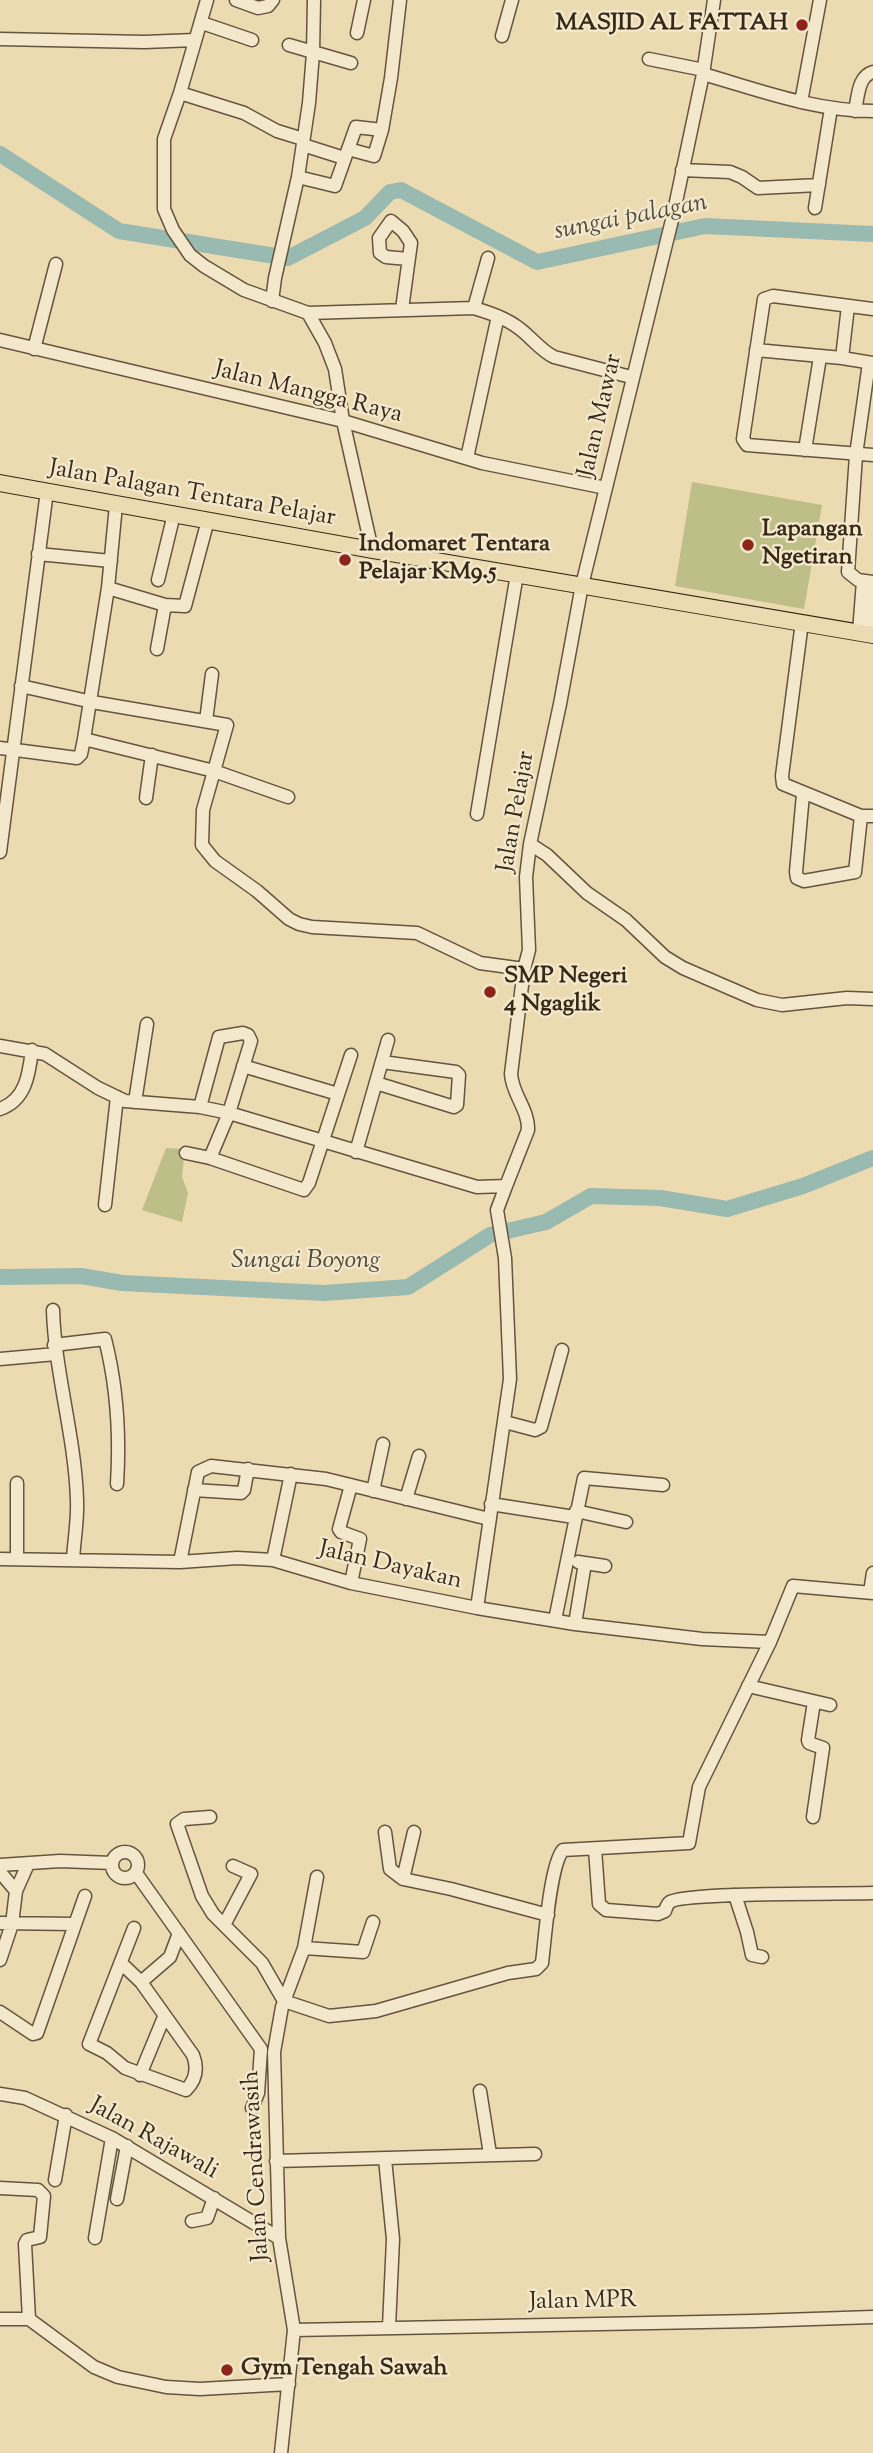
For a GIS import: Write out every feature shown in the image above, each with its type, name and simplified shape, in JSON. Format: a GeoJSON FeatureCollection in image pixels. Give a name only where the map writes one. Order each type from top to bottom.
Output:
{"type":"FeatureCollection","features":[{"type":"Feature","properties":{"kind":"main road","name":"Jalan Palagan Tentara Pelajar"},"geometry":{"type":"LineString","coordinates":[[0,483],[372,550],[868,634]]}},
{"type":"Feature","properties":{"kind":"street"},"geometry":{"type":"LineString","coordinates":[[207,0],[180,93],[165,133],[162,151],[164,209],[173,230],[190,255],[244,290],[308,313],[474,308],[498,316],[521,329],[543,351],[554,357],[631,377]]}},
{"type":"Feature","properties":{"kind":"street"},"geometry":{"type":"LineString","coordinates":[[236,0],[262,8],[273,0]]}},
{"type":"Feature","properties":{"kind":"street"},"geometry":{"type":"LineString","coordinates":[[272,301],[298,177],[309,103],[314,0]]}},
{"type":"Feature","properties":{"kind":"street"},"geometry":{"type":"LineString","coordinates":[[358,33],[363,0]]}},
{"type":"Feature","properties":{"kind":"street"},"geometry":{"type":"LineString","coordinates":[[180,93],[244,113],[303,142],[346,153],[374,156],[382,130],[391,78],[400,0]]}},
{"type":"Feature","properties":{"kind":"street"},"geometry":{"type":"LineString","coordinates":[[502,36],[512,0]]}},
{"type":"Feature","properties":{"kind":"street","name":"Jalan Mawar"},"geometry":{"type":"LineString","coordinates":[[582,585],[631,377],[673,216],[703,72],[714,0]]}},
{"type":"Feature","properties":{"kind":"street"},"geometry":{"type":"LineString","coordinates":[[801,103],[820,0]]}},
{"type":"Feature","properties":{"kind":"street"},"geometry":{"type":"LineString","coordinates":[[202,23],[252,40]]}},
{"type":"Feature","properties":{"kind":"street"},"geometry":{"type":"LineString","coordinates":[[0,39],[145,42],[195,40]]}},
{"type":"Feature","properties":{"kind":"street"},"geometry":{"type":"LineString","coordinates":[[289,45],[351,63]]}},
{"type":"Feature","properties":{"kind":"street"},"geometry":{"type":"LineString","coordinates":[[649,59],[703,72],[801,103],[873,111]]}},
{"type":"Feature","properties":{"kind":"street"},"geometry":{"type":"LineString","coordinates":[[855,111],[862,78],[873,72]]}},
{"type":"Feature","properties":{"kind":"street"},"geometry":{"type":"LineString","coordinates":[[815,208],[831,108]]}},
{"type":"Feature","properties":{"kind":"street"},"geometry":{"type":"LineString","coordinates":[[298,177],[335,186],[356,127],[382,130]]}},
{"type":"Feature","properties":{"kind":"street"},"geometry":{"type":"LineString","coordinates":[[682,170],[730,172],[758,188],[819,185]]}},
{"type":"Feature","properties":{"kind":"street"},"geometry":{"type":"LineString","coordinates":[[474,308],[488,258]]}},
{"type":"Feature","properties":{"kind":"street"},"geometry":{"type":"LineString","coordinates":[[402,309],[408,259]]}},
{"type":"Feature","properties":{"kind":"street"},"geometry":{"type":"LineString","coordinates":[[34,349],[56,264]]}},
{"type":"Feature","properties":{"kind":"street"},"geometry":{"type":"LineString","coordinates":[[873,309],[768,296],[763,304],[743,442],[747,445],[873,455]]}},
{"type":"Feature","properties":{"kind":"street"},"geometry":{"type":"LineString","coordinates":[[842,358],[848,306]]}},
{"type":"Feature","properties":{"kind":"street"},"geometry":{"type":"LineString","coordinates":[[308,313],[325,343],[335,369],[343,422],[372,550]]}},
{"type":"Feature","properties":{"kind":"street"},"geometry":{"type":"LineString","coordinates":[[467,458],[498,316]]}},
{"type":"Feature","properties":{"kind":"street","name":"Jalan Mangga Raya"},"geometry":{"type":"LineString","coordinates":[[0,340],[343,422],[467,458],[606,488]]}},
{"type":"Feature","properties":{"kind":"street"},"geometry":{"type":"LineString","coordinates":[[756,350],[871,363],[856,455],[848,572],[851,577],[870,583],[868,634]]}},
{"type":"Feature","properties":{"kind":"street"},"geometry":{"type":"LineString","coordinates":[[805,450],[820,357]]}},
{"type":"Feature","properties":{"kind":"street"},"geometry":{"type":"LineString","coordinates":[[0,852],[6,749],[21,686],[47,491]]}},
{"type":"Feature","properties":{"kind":"street"},"geometry":{"type":"LineString","coordinates":[[6,749],[77,758],[81,754],[92,702],[116,505]]}},
{"type":"Feature","properties":{"kind":"street"},"geometry":{"type":"LineString","coordinates":[[158,580],[174,514]]}},
{"type":"Feature","properties":{"kind":"street"},"geometry":{"type":"LineString","coordinates":[[108,588],[165,605],[186,605],[208,520]]}},
{"type":"Feature","properties":{"kind":"street"},"geometry":{"type":"LineString","coordinates":[[38,554],[111,561]]}},
{"type":"Feature","properties":{"kind":"street"},"geometry":{"type":"LineString","coordinates":[[477,814],[517,574]]}},
{"type":"Feature","properties":{"kind":"street","name":"Jalan Pelajar"},"geometry":{"type":"LineString","coordinates":[[497,1214],[528,1130],[528,1121],[511,1080],[524,969],[529,950],[526,877],[530,844],[582,585]]}},
{"type":"Feature","properties":{"kind":"street"},"geometry":{"type":"LineString","coordinates":[[157,649],[165,605]]}},
{"type":"Feature","properties":{"kind":"street"},"geometry":{"type":"LineString","coordinates":[[802,622],[783,784],[803,794],[867,816],[855,872],[804,881],[797,878],[803,794]]}},
{"type":"Feature","properties":{"kind":"street"},"geometry":{"type":"LineString","coordinates":[[206,721],[212,674]]}},
{"type":"Feature","properties":{"kind":"street"},"geometry":{"type":"LineString","coordinates":[[21,686],[92,702],[227,725],[203,810],[202,845],[215,861],[257,891],[282,914],[299,924],[417,933],[480,963],[524,969]]}},
{"type":"Feature","properties":{"kind":"street"},"geometry":{"type":"LineString","coordinates":[[84,739],[214,771],[288,797]]}},
{"type":"Feature","properties":{"kind":"street"},"geometry":{"type":"LineString","coordinates":[[146,798],[152,755]]}},
{"type":"Feature","properties":{"kind":"street"},"geometry":{"type":"LineString","coordinates":[[530,844],[547,855],[599,903],[626,920],[665,957],[683,968],[757,1000],[782,1005],[847,998],[873,999]]}},
{"type":"Feature","properties":{"kind":"street"},"geometry":{"type":"LineString","coordinates":[[135,1102],[147,1024]]}},
{"type":"Feature","properties":{"kind":"street"},"geometry":{"type":"LineString","coordinates":[[200,1107],[221,1036],[243,1033],[250,1036],[251,1041],[229,1113],[210,1158]]}},
{"type":"Feature","properties":{"kind":"street"},"geometry":{"type":"LineString","coordinates":[[356,1153],[388,1040]]}},
{"type":"Feature","properties":{"kind":"street"},"geometry":{"type":"LineString","coordinates":[[0,1046],[45,1054],[117,1097],[135,1102],[200,1107],[229,1113],[477,1187],[506,1186]]}},
{"type":"Feature","properties":{"kind":"street"},"geometry":{"type":"LineString","coordinates":[[0,1109],[16,1099],[23,1090],[29,1074],[32,1050]]}},
{"type":"Feature","properties":{"kind":"street"},"geometry":{"type":"LineString","coordinates":[[186,1153],[210,1158],[304,1191],[309,1183],[351,1055]]}},
{"type":"Feature","properties":{"kind":"street"},"geometry":{"type":"LineString","coordinates":[[376,1083],[454,1107],[457,1105],[459,1075],[456,1072],[382,1062]]}},
{"type":"Feature","properties":{"kind":"street"},"geometry":{"type":"LineString","coordinates":[[243,1066],[338,1094]]}},
{"type":"Feature","properties":{"kind":"street"},"geometry":{"type":"LineString","coordinates":[[105,1205],[117,1097]]}},
{"type":"Feature","properties":{"kind":"street"},"geometry":{"type":"LineString","coordinates":[[477,1187],[497,1214],[505,1258],[511,1358],[505,1422],[477,1608]]}},
{"type":"Feature","properties":{"kind":"street"},"geometry":{"type":"LineString","coordinates":[[53,1310],[55,1350],[72,1449],[77,1500],[73,1560]]}},
{"type":"Feature","properties":{"kind":"street"},"geometry":{"type":"LineString","coordinates":[[0,1359],[105,1339],[118,1420],[117,1484]]}},
{"type":"Feature","properties":{"kind":"street"},"geometry":{"type":"LineString","coordinates":[[505,1422],[535,1430],[541,1427],[562,1350]]}},
{"type":"Feature","properties":{"kind":"street"},"geometry":{"type":"LineString","coordinates":[[373,1491],[383,1444]]}},
{"type":"Feature","properties":{"kind":"street"},"geometry":{"type":"LineString","coordinates":[[406,1499],[419,1456]]}},
{"type":"Feature","properties":{"kind":"street"},"geometry":{"type":"LineString","coordinates":[[180,1562],[198,1472],[222,1465],[326,1479],[489,1519]]}},
{"type":"Feature","properties":{"kind":"street"},"geometry":{"type":"LineString","coordinates":[[194,1490],[241,1493],[248,1469]]}},
{"type":"Feature","properties":{"kind":"street"},"geometry":{"type":"LineString","coordinates":[[274,1560],[291,1474]]}},
{"type":"Feature","properties":{"kind":"street"},"geometry":{"type":"LineString","coordinates":[[555,1620],[575,1514],[586,1477],[663,1485]]}},
{"type":"Feature","properties":{"kind":"street"},"geometry":{"type":"LineString","coordinates":[[17,1559],[18,1483]]}},
{"type":"Feature","properties":{"kind":"street"},"geometry":{"type":"LineString","coordinates":[[351,1485],[339,1529],[360,1539],[351,1583]]}},
{"type":"Feature","properties":{"kind":"street"},"geometry":{"type":"LineString","coordinates":[[491,1504],[626,1522]]}},
{"type":"Feature","properties":{"kind":"street","name":"Jalan Dayakan"},"geometry":{"type":"LineString","coordinates":[[0,1559],[180,1562],[249,1558],[274,1560],[351,1583],[477,1608],[575,1624],[702,1639],[769,1642]]}},
{"type":"Feature","properties":{"kind":"street"},"geometry":{"type":"LineString","coordinates":[[567,1561],[605,1566]]}},
{"type":"Feature","properties":{"kind":"street"},"geometry":{"type":"LineString","coordinates":[[575,1624],[584,1563]]}},
{"type":"Feature","properties":{"kind":"street"},"geometry":{"type":"LineString","coordinates":[[210,1817],[184,1819],[178,1822],[177,1827],[197,1886],[214,1914],[262,1963],[284,2001],[329,2016],[376,2011],[508,1973],[536,1969],[542,1962],[548,1915],[563,1850],[689,1843],[699,1787],[769,1642],[790,1590],[801,1586],[872,1592],[873,1573]]}},
{"type":"Feature","properties":{"kind":"street"},"geometry":{"type":"LineString","coordinates":[[748,1686],[831,1705]]}},
{"type":"Feature","properties":{"kind":"street"},"geometry":{"type":"LineString","coordinates":[[813,1817],[823,1748],[808,1740],[814,1702]]}},
{"type":"Feature","properties":{"kind":"street"},"geometry":{"type":"LineString","coordinates":[[385,1832],[390,1869],[403,1879],[548,1915]]}},
{"type":"Feature","properties":{"kind":"street"},"geometry":{"type":"LineString","coordinates":[[403,1879],[414,1832]]}},
{"type":"Feature","properties":{"kind":"street"},"geometry":{"type":"LineString","coordinates":[[595,1849],[599,1904],[606,1910],[658,1914],[665,1911],[672,1900],[735,1895],[873,1893]]}},
{"type":"Feature","properties":{"kind":"street"},"geometry":{"type":"LineString","coordinates":[[124,1852],[136,1858],[138,1866],[130,1877],[123,1878],[117,1875],[112,1863],[117,1855],[124,1852]]}},
{"type":"Feature","properties":{"kind":"street"},"geometry":{"type":"LineString","coordinates":[[0,1865],[60,1861],[112,1863]]}},
{"type":"Feature","properties":{"kind":"street"},"geometry":{"type":"LineString","coordinates":[[0,1960],[6,1923],[16,1891],[29,1864]]}},
{"type":"Feature","properties":{"kind":"street"},"geometry":{"type":"LineString","coordinates":[[224,1925],[251,1874],[233,1866]]}},
{"type":"Feature","properties":{"kind":"street"},"geometry":{"type":"LineString","coordinates":[[0,1872],[16,1891]]}},
{"type":"Feature","properties":{"kind":"street"},"geometry":{"type":"LineString","coordinates":[[136,1872],[261,2049],[258,2093],[252,2108]]}},
{"type":"Feature","properties":{"kind":"street","name":"Jalan Cendrawasih"},"geometry":{"type":"LineString","coordinates":[[281,2449],[294,2330],[279,2238],[274,2052],[284,2001],[304,1948],[317,1877]]}},
{"type":"Feature","properties":{"kind":"street"},"geometry":{"type":"LineString","coordinates":[[735,1895],[750,1951],[752,1955],[762,1957]]}},
{"type":"Feature","properties":{"kind":"street"},"geometry":{"type":"LineString","coordinates":[[0,2012],[33,2034],[37,2033],[85,1896]]}},
{"type":"Feature","properties":{"kind":"street"},"geometry":{"type":"LineString","coordinates":[[6,1923],[74,1924]]}},
{"type":"Feature","properties":{"kind":"street"},"geometry":{"type":"LineString","coordinates":[[304,1948],[362,1952],[366,1948],[373,1923]]}},
{"type":"Feature","properties":{"kind":"street"},"geometry":{"type":"LineString","coordinates":[[121,1963],[141,1982],[193,2055],[196,2065],[194,2081],[186,2090],[125,2068],[107,2053],[89,2044],[134,1928]]}},
{"type":"Feature","properties":{"kind":"street"},"geometry":{"type":"LineString","coordinates":[[141,1982],[170,1957],[179,1933]]}},
{"type":"Feature","properties":{"kind":"street"},"geometry":{"type":"LineString","coordinates":[[170,1957],[194,1955]]}},
{"type":"Feature","properties":{"kind":"street"},"geometry":{"type":"LineString","coordinates":[[140,2075],[164,2017]]}},
{"type":"Feature","properties":{"kind":"street"},"geometry":{"type":"LineString","coordinates":[[480,2091],[490,2154]]}},
{"type":"Feature","properties":{"kind":"street","name":"Jalan Rajawali"},"geometry":{"type":"LineString","coordinates":[[0,2094],[25,2098],[112,2138],[279,2238]]}},
{"type":"Feature","properties":{"kind":"street"},"geometry":{"type":"LineString","coordinates":[[55,2180],[66,2115]]}},
{"type":"Feature","properties":{"kind":"street"},"geometry":{"type":"LineString","coordinates":[[94,2238],[112,2138]]}},
{"type":"Feature","properties":{"kind":"street"},"geometry":{"type":"LineString","coordinates":[[117,2200],[127,2146]]}},
{"type":"Feature","properties":{"kind":"street"},"geometry":{"type":"LineString","coordinates":[[276,2161],[535,2154]]}},
{"type":"Feature","properties":{"kind":"street"},"geometry":{"type":"LineString","coordinates":[[384,2159],[393,2239],[389,2327]]}},
{"type":"Feature","properties":{"kind":"street"},"geometry":{"type":"LineString","coordinates":[[0,2188],[38,2190],[44,2196],[40,2237],[27,2240],[25,2244],[29,2319]]}},
{"type":"Feature","properties":{"kind":"street"},"geometry":{"type":"LineString","coordinates":[[192,2221],[207,2218],[214,2197]]}},
{"type":"Feature","properties":{"kind":"street","name":"Jalan MPR"},"geometry":{"type":"LineString","coordinates":[[294,2330],[873,2317]]}},
{"type":"Feature","properties":{"kind":"street"},"geometry":{"type":"LineString","coordinates":[[0,2319],[29,2319],[94,2367],[118,2377],[166,2387],[200,2389],[289,2384]]}},
{"type":"Feature","properties":{"kind":"green space","name":"Lapangan Ngetiran"},"geometry":{"type":"Polygon","coordinates":[[[692,482],[822,505],[804,609],[675,586],[692,482]]]}},
{"type":"Feature","properties":{"kind":"green space"},"geometry":{"type":"Polygon","coordinates":[[[166,1148],[185,1149],[182,1177],[188,1193],[182,1222],[142,1210],[166,1148]]]}},
{"type":"Feature","properties":{"kind":"waterway","name":"sungai palagan"},"geometry":{"type":"LineString","coordinates":[[0,154],[119,231],[288,258],[365,218],[390,192],[401,190],[537,262],[705,226],[873,234]]}},
{"type":"Feature","properties":{"kind":"waterway","name":"Sungai Boyong"},"geometry":{"type":"LineString","coordinates":[[0,1277],[81,1276],[122,1283],[324,1293],[408,1287],[490,1235],[546,1222],[591,1196],[660,1198],[727,1209],[803,1186],[873,1158]]}},
{"type":"Feature","properties":{"kind":"place","name":"MASJID AL FATTAH"},"geometry":{"type":"Point","coordinates":[802,25]}},
{"type":"Feature","properties":{"kind":"place","name":"Lapangan Ngetiran"},"geometry":{"type":"Point","coordinates":[748,545]}},
{"type":"Feature","properties":{"kind":"place","name":"Indomaret Tentara Pelajar KM9.5"},"geometry":{"type":"Point","coordinates":[345,560]}},
{"type":"Feature","properties":{"kind":"place","name":"SMP Negeri 4 Ngaglik"},"geometry":{"type":"Point","coordinates":[490,992]}},
{"type":"Feature","properties":{"kind":"place","name":"Gym Tengah Sawah"},"geometry":{"type":"Point","coordinates":[227,2370]}}]}
